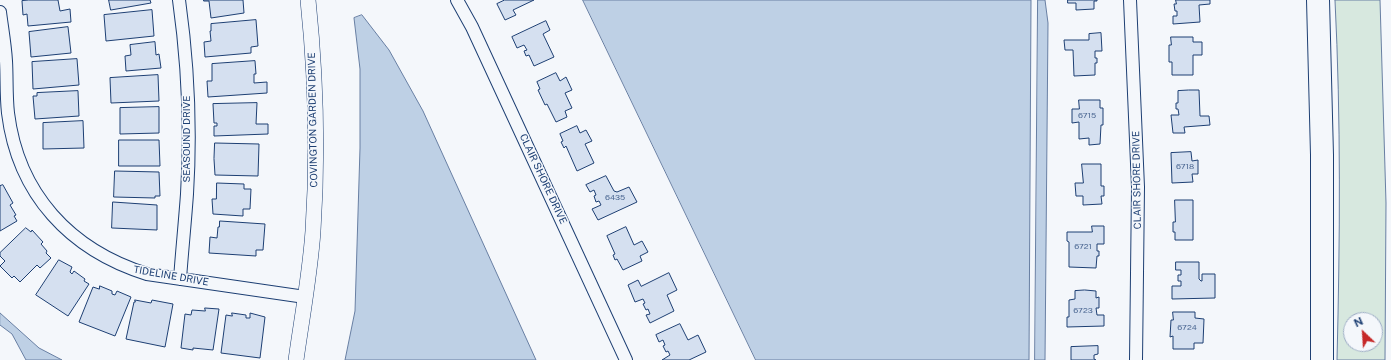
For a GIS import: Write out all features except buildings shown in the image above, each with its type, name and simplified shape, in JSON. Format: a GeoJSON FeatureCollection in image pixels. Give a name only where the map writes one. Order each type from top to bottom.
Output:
{"type":"FeatureCollection","features":[{"type":"Feature","properties":{"kind":"highway"},"geometry":{"type":"LineString","coordinates":[[1318,0],[1322,155],[1322,360]]}},
{"type":"Feature","properties":{"kind":"street","name":"SEASOUND DRIVE"},"geometry":{"type":"LineString","coordinates":[[179,0],[185,54],[188,149],[187,193],[180,279]]}},
{"type":"Feature","properties":{"kind":"street","name":"COVINGTON GARDEN DRIVE"},"geometry":{"type":"LineString","coordinates":[[296,360],[313,232],[316,166],[315,99],[308,0]]}},
{"type":"Feature","properties":{"kind":"street","name":"CLAIR SHORE DRIVE"},"geometry":{"type":"LineString","coordinates":[[457,0],[475,34],[626,360]]}},
{"type":"Feature","properties":{"kind":"street","name":"CLAIR SHORE DRIVE"},"geometry":{"type":"LineString","coordinates":[[1130,0],[1138,187],[1136,360]]}},
{"type":"Feature","properties":{"kind":"street","name":"TIDELINE DRIVE"},"geometry":{"type":"LineString","coordinates":[[0,12],[6,58],[8,112],[13,138],[20,161],[30,181],[41,201],[57,221],[86,246],[106,258],[128,268],[147,274],[305,296]]}},
{"type":"Feature","properties":{"kind":"shaded area"},"geometry":{"type":"Polygon","coordinates":[[[1335,0],[1380,0],[1386,203],[1385,360],[1337,360],[1339,270],[1338,90],[1335,0]]]}},
{"type":"Feature","properties":{"kind":"water"},"geometry":{"type":"Polygon","coordinates":[[[583,0],[1031,0],[1029,360],[756,360],[583,0]]]}},
{"type":"Feature","properties":{"kind":"water"},"geometry":{"type":"Polygon","coordinates":[[[1038,0],[1045,0],[1048,23],[1045,360],[1035,360],[1038,0]]]}},
{"type":"Feature","properties":{"kind":"water"},"geometry":{"type":"Polygon","coordinates":[[[362,15],[389,50],[423,111],[536,360],[345,360],[355,311],[360,148],[360,69],[354,18],[362,15]]]}},
{"type":"Feature","properties":{"kind":"water"},"geometry":{"type":"Polygon","coordinates":[[[0,313],[39,348],[62,360],[26,360],[12,334],[0,325],[0,313]]]}}]}
